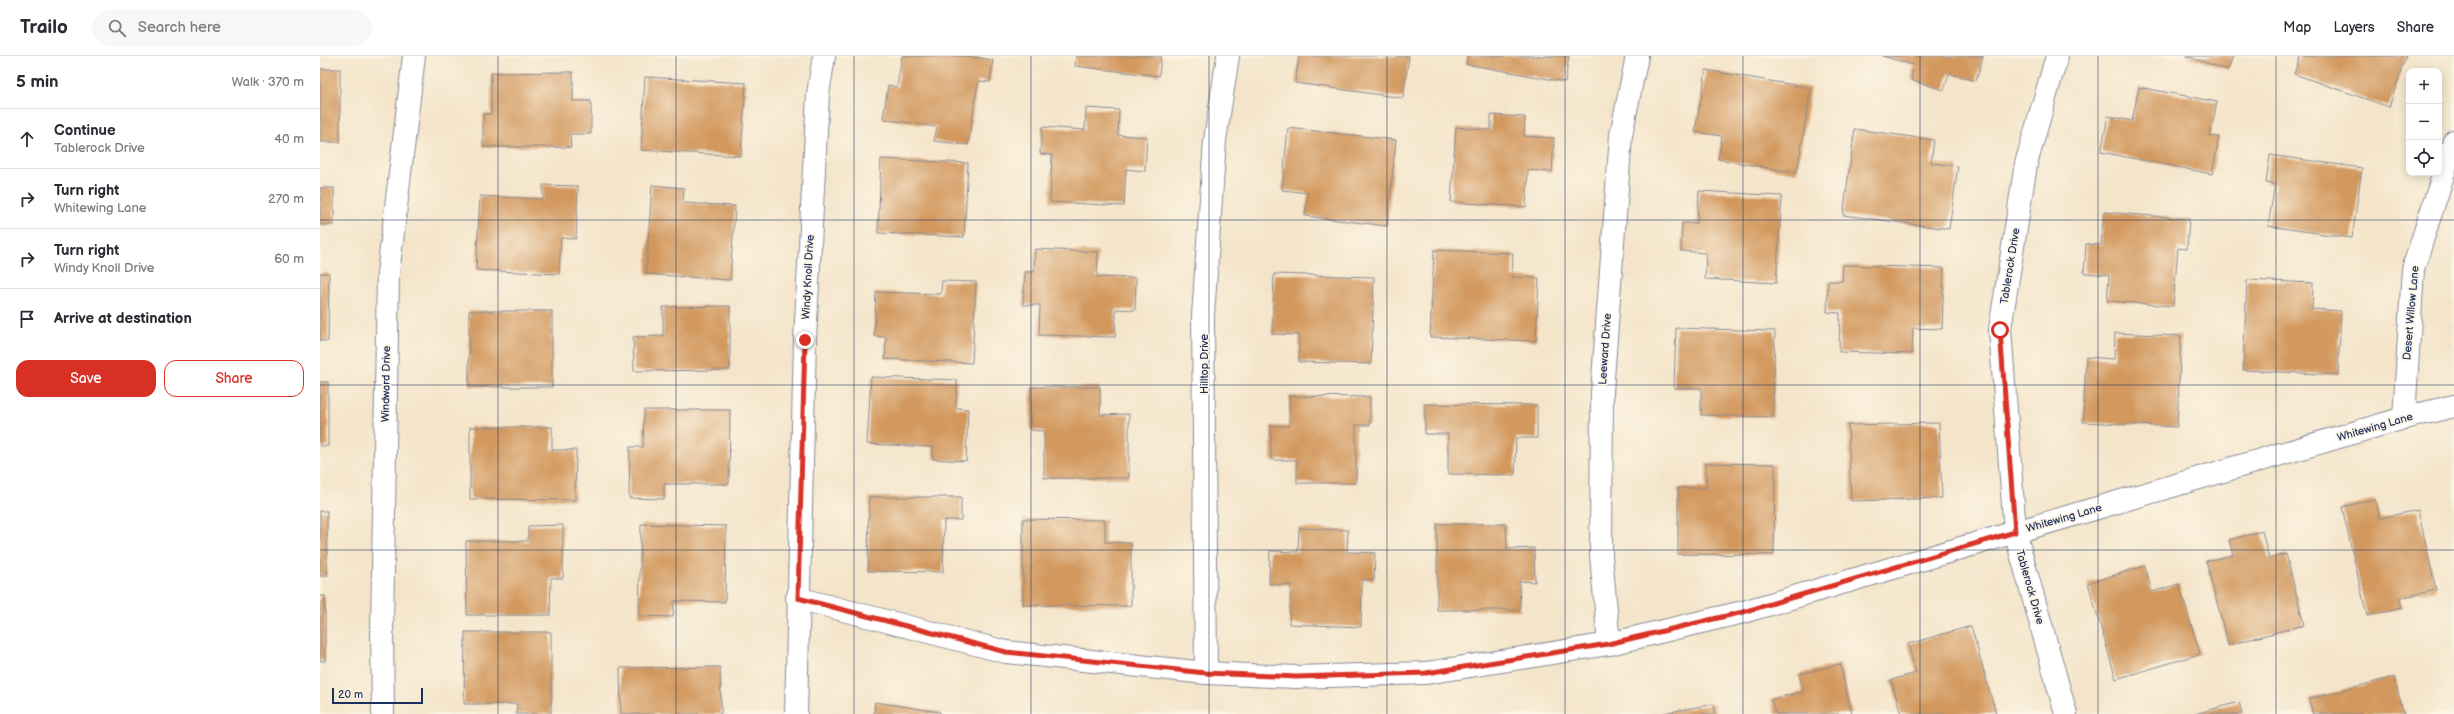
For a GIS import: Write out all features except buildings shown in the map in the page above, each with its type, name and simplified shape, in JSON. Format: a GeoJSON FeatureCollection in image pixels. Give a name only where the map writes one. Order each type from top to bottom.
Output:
{"type":"FeatureCollection","features":[{"type":"Feature","properties":{"kind":"street","name":"Windward Drive"},"geometry":{"type":"LineString","coordinates":[[383,714],[382,630],[388,274],[414,56]]}},
{"type":"Feature","properties":{"kind":"street","name":"Windy Knoll Drive"},"geometry":{"type":"LineString","coordinates":[[796,714],[805,340],[818,94],[824,56]]}},
{"type":"Feature","properties":{"kind":"street","name":"Hilltop Drive"},"geometry":{"type":"LineString","coordinates":[[1206,673],[1203,316],[1215,140],[1228,56]]}},
{"type":"Feature","properties":{"kind":"street","name":"Leeward Drive"},"geometry":{"type":"LineString","coordinates":[[1608,644],[1602,555],[1602,392],[1621,136],[1637,56]]}},
{"type":"Feature","properties":{"kind":"street","name":"Tablerock Drive"},"geometry":{"type":"LineString","coordinates":[[2057,56],[2026,164],[2000,330],[2015,532],[2066,714]]}},
{"type":"Feature","properties":{"kind":"street","name":"Desert Willow Lane"},"geometry":{"type":"LineString","coordinates":[[2404,418],[2413,268],[2454,141]]}},
{"type":"Feature","properties":{"kind":"street","name":"Whitewing Lane"},"geometry":{"type":"LineString","coordinates":[[798,598],[1006,652],[1206,673],[1296,677],[1426,673],[1608,644],[1743,612],[2404,418],[2454,406]]}},
{"type":"Feature","properties":{"kind":"route"},"geometry":{"type":"LineString","coordinates":[[805,340],[798,598],[1006,652],[1206,673],[1296,677],[1426,673],[1608,644],[1743,612],[2015,532],[2000,330]]}}]}
